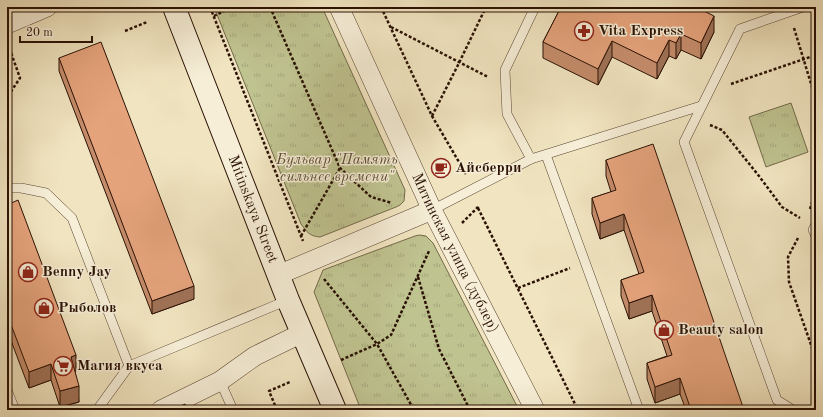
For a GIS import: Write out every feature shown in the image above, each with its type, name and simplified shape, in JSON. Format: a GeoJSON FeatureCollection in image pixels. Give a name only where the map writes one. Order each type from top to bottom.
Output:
{"type":"FeatureCollection","features":[{"type":"Feature","properties":{"kind":"main road","name":"Mitinskaya Street"},"geometry":{"type":"LineString","coordinates":[[174,7],[278,275],[335,410]]}},
{"type":"Feature","properties":{"kind":"street"},"geometry":{"type":"LineString","coordinates":[[16,16],[47,7]]}},
{"type":"Feature","properties":{"kind":"street","name":"Митинская улица (дублер)"},"geometry":{"type":"LineString","coordinates":[[339,7],[432,210],[535,410]]}},
{"type":"Feature","properties":{"kind":"street"},"geometry":{"type":"LineString","coordinates":[[278,275],[432,210]]}},
{"type":"Feature","properties":{"kind":"street"},"geometry":{"type":"LineString","coordinates":[[161,410],[220,381],[255,356],[302,333]]}},
{"type":"Feature","properties":{"kind":"lane"},"geometry":{"type":"LineString","coordinates":[[531,159],[507,114],[505,70],[535,7]]}},
{"type":"Feature","properties":{"kind":"lane"},"geometry":{"type":"LineString","coordinates":[[793,410],[777,400],[684,142],[740,29],[803,7]]}},
{"type":"Feature","properties":{"kind":"lane"},"geometry":{"type":"LineString","coordinates":[[432,210],[531,159],[701,106]]}},
{"type":"Feature","properties":{"kind":"lane"},"geometry":{"type":"LineString","coordinates":[[546,155],[639,410]]}},
{"type":"Feature","properties":{"kind":"lane"},"geometry":{"type":"LineString","coordinates":[[7,188],[21,188],[46,193],[72,218],[129,366]]}},
{"type":"Feature","properties":{"kind":"lane"},"geometry":{"type":"LineString","coordinates":[[97,410],[129,366],[288,300]]}},
{"type":"Feature","properties":{"kind":"lane"},"geometry":{"type":"LineString","coordinates":[[220,381],[233,410]]}},
{"type":"Feature","properties":{"kind":"lane"},"geometry":{"type":"LineString","coordinates":[[7,390],[15,410]]}},
{"type":"Feature","properties":{"kind":"path"},"geometry":{"type":"LineString","coordinates":[[210,7],[301,236],[340,168]]}},
{"type":"Feature","properties":{"kind":"path"},"geometry":{"type":"LineString","coordinates":[[214,16],[232,7]]}},
{"type":"Feature","properties":{"kind":"path"},"geometry":{"type":"LineString","coordinates":[[270,7],[340,168],[371,197],[393,203]]}},
{"type":"Feature","properties":{"kind":"path"},"geometry":{"type":"LineString","coordinates":[[381,7],[432,116],[474,188],[478,207],[578,410]]}},
{"type":"Feature","properties":{"kind":"path"},"geometry":{"type":"LineString","coordinates":[[432,116],[460,63],[486,7]]}},
{"type":"Feature","properties":{"kind":"path"},"geometry":{"type":"LineString","coordinates":[[789,12],[816,100]]}},
{"type":"Feature","properties":{"kind":"path"},"geometry":{"type":"LineString","coordinates":[[125,31],[147,22]]}},
{"type":"Feature","properties":{"kind":"path"},"geometry":{"type":"LineString","coordinates":[[390,27],[506,86]]}},
{"type":"Feature","properties":{"kind":"path"},"geometry":{"type":"LineString","coordinates":[[8,96],[20,78],[9,47]]}},
{"type":"Feature","properties":{"kind":"path"},"geometry":{"type":"LineString","coordinates":[[708,92],[816,55]]}},
{"type":"Feature","properties":{"kind":"path"},"geometry":{"type":"LineString","coordinates":[[695,119],[722,130],[782,207],[806,221],[815,230]]}},
{"type":"Feature","properties":{"kind":"path"},"geometry":{"type":"LineString","coordinates":[[816,184],[816,190],[806,221],[788,257],[789,282],[816,359]]}},
{"type":"Feature","properties":{"kind":"path"},"geometry":{"type":"LineString","coordinates":[[462,223],[478,207]]}},
{"type":"Feature","properties":{"kind":"path"},"geometry":{"type":"LineString","coordinates":[[341,360],[377,344],[391,335],[431,247]]}},
{"type":"Feature","properties":{"kind":"path"},"geometry":{"type":"LineString","coordinates":[[518,288],[584,262]]}},
{"type":"Feature","properties":{"kind":"path"},"geometry":{"type":"LineString","coordinates":[[417,277],[439,349],[470,410]]}},
{"type":"Feature","properties":{"kind":"path"},"geometry":{"type":"LineString","coordinates":[[325,280],[377,344],[414,410]]}},
{"type":"Feature","properties":{"kind":"path"},"geometry":{"type":"LineString","coordinates":[[277,410],[269,391],[290,382]]}},
{"type":"Feature","properties":{"kind":"green space","name":"Бульвар \"Память сильнее времени\""},"geometry":{"type":"Polygon","coordinates":[[[214,7],[322,7],[405,190],[404,201],[400,205],[320,237],[313,236],[307,231],[301,224],[214,7]]]}},
{"type":"Feature","properties":{"kind":"green space"},"geometry":{"type":"Polygon","coordinates":[[[791,103],[808,152],[766,167],[749,117],[791,103]]]}},
{"type":"Feature","properties":{"kind":"green space"},"geometry":{"type":"Polygon","coordinates":[[[419,235],[426,236],[433,243],[519,410],[361,410],[314,292],[323,270],[419,235]]]}},
{"type":"Feature","properties":{"kind":"building"},"geometry":{"type":"Polygon","coordinates":[[[561,7],[696,7],[714,16],[701,43],[681,34],[676,43],[669,40],[657,63],[612,41],[598,69],[543,42],[561,7]]]}},
{"type":"Feature","properties":{"kind":"building"},"geometry":{"type":"Polygon","coordinates":[[[101,42],[194,286],[152,301],[59,58],[101,42]]]}},
{"type":"Feature","properties":{"kind":"building"},"geometry":{"type":"Polygon","coordinates":[[[653,144],[744,410],[691,410],[680,378],[655,387],[647,363],[672,355],[652,295],[629,303],[621,280],[644,272],[624,214],[600,223],[592,198],[616,190],[606,160],[653,144]]]}},
{"type":"Feature","properties":{"kind":"building"},"geometry":{"type":"Polygon","coordinates":[[[18,200],[76,355],[71,357],[79,386],[60,391],[51,364],[29,372],[7,314],[7,205],[18,200]]]}},
{"type":"Feature","properties":{"kind":"building"},"geometry":{"type":"Polygon","coordinates":[[[185,404],[188,410],[172,410],[185,404]]]}},
{"type":"Feature","properties":{"kind":"place","name":"Vita Express"},"geometry":{"type":"Point","coordinates":[584,31]}},
{"type":"Feature","properties":{"kind":"place","name":"Айсберри"},"geometry":{"type":"Point","coordinates":[441,168]}},
{"type":"Feature","properties":{"kind":"place","name":"Benny Jay"},"geometry":{"type":"Point","coordinates":[28,272]}},
{"type":"Feature","properties":{"kind":"place","name":"Рыболов"},"geometry":{"type":"Point","coordinates":[44,308]}},
{"type":"Feature","properties":{"kind":"place","name":"Beauty salon"},"geometry":{"type":"Point","coordinates":[664,330]}},
{"type":"Feature","properties":{"kind":"place","name":"Магия вкуса"},"geometry":{"type":"Point","coordinates":[63,366]}}]}
